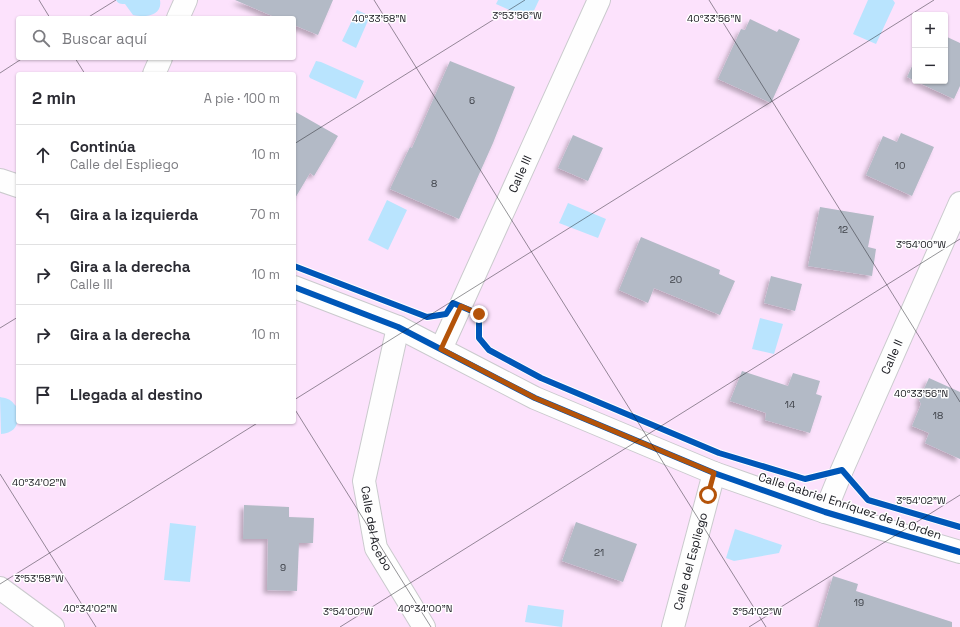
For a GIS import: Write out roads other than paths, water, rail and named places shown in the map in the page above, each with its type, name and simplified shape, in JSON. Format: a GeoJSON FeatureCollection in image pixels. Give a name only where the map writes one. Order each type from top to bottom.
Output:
{"type":"FeatureCollection","features":[{"type":"Feature","properties":{"kind":"street"},"geometry":{"type":"LineString","coordinates":[[179,16],[186,0]]}},
{"type":"Feature","properties":{"kind":"street","name":"Calle III"},"geometry":{"type":"LineString","coordinates":[[441,349],[599,0]]}},
{"type":"Feature","properties":{"kind":"street"},"geometry":{"type":"LineString","coordinates":[[155,72],[160,60]]}},
{"type":"Feature","properties":{"kind":"street"},"geometry":{"type":"LineString","coordinates":[[0,180],[16,185]]}},
{"type":"Feature","properties":{"kind":"street","name":"Calle II"},"geometry":{"type":"LineString","coordinates":[[825,512],[834,493],[842,470],[960,203]]}},
{"type":"Feature","properties":{"kind":"street","name":"Calle Gabriel Enríquez de la Orden"},"geometry":{"type":"LineString","coordinates":[[296,288],[398,327],[535,398],[714,473],[825,512],[960,552]]}},
{"type":"Feature","properties":{"kind":"street","name":"Calle del Acebo"},"geometry":{"type":"LineString","coordinates":[[398,327],[364,481],[376,548],[424,627]]}},
{"type":"Feature","properties":{"kind":"street","name":"Calle del Espliego"},"geometry":{"type":"LineString","coordinates":[[673,627],[714,473]]}},
{"type":"Feature","properties":{"kind":"street"},"geometry":{"type":"LineString","coordinates":[[0,588],[53,627]]}},
{"type":"Feature","properties":{"kind":"water"},"geometry":{"type":"Polygon","coordinates":[[[116,0],[160,0],[160,5],[159,10],[152,15],[138,16],[133,15],[125,4],[121,4],[116,0]]]}},
{"type":"Feature","properties":{"kind":"water"},"geometry":{"type":"Polygon","coordinates":[[[498,0],[539,0],[530,19],[496,4],[498,0]]]}},
{"type":"Feature","properties":{"kind":"water"},"geometry":{"type":"Polygon","coordinates":[[[868,0],[893,0],[895,3],[876,44],[853,34],[868,0]]]}},
{"type":"Feature","properties":{"kind":"water"},"geometry":{"type":"Polygon","coordinates":[[[357,10],[370,16],[356,48],[342,41],[357,10]]]}},
{"type":"Feature","properties":{"kind":"water"},"geometry":{"type":"Polygon","coordinates":[[[316,61],[364,81],[356,99],[310,78],[309,76],[316,61]]]}},
{"type":"Feature","properties":{"kind":"water"},"geometry":{"type":"Polygon","coordinates":[[[387,200],[407,210],[388,250],[368,240],[387,200]]]}},
{"type":"Feature","properties":{"kind":"water"},"geometry":{"type":"Polygon","coordinates":[[[568,203],[606,219],[598,238],[559,223],[568,203]]]}},
{"type":"Feature","properties":{"kind":"water"},"geometry":{"type":"Polygon","coordinates":[[[760,318],[783,324],[774,354],[752,349],[760,318]]]}},
{"type":"Feature","properties":{"kind":"water"},"geometry":{"type":"Polygon","coordinates":[[[0,397],[8,399],[13,402],[16,406],[17,424],[11,431],[1,434],[0,397]]]}},
{"type":"Feature","properties":{"kind":"water"},"geometry":{"type":"Polygon","coordinates":[[[170,523],[196,526],[190,582],[164,580],[170,523]]]}},
{"type":"Feature","properties":{"kind":"water"},"geometry":{"type":"Polygon","coordinates":[[[735,529],[782,545],[779,553],[734,561],[726,558],[735,529]]]}},
{"type":"Feature","properties":{"kind":"water"},"geometry":{"type":"Polygon","coordinates":[[[528,605],[564,610],[562,627],[525,622],[528,605]]]}}]}
